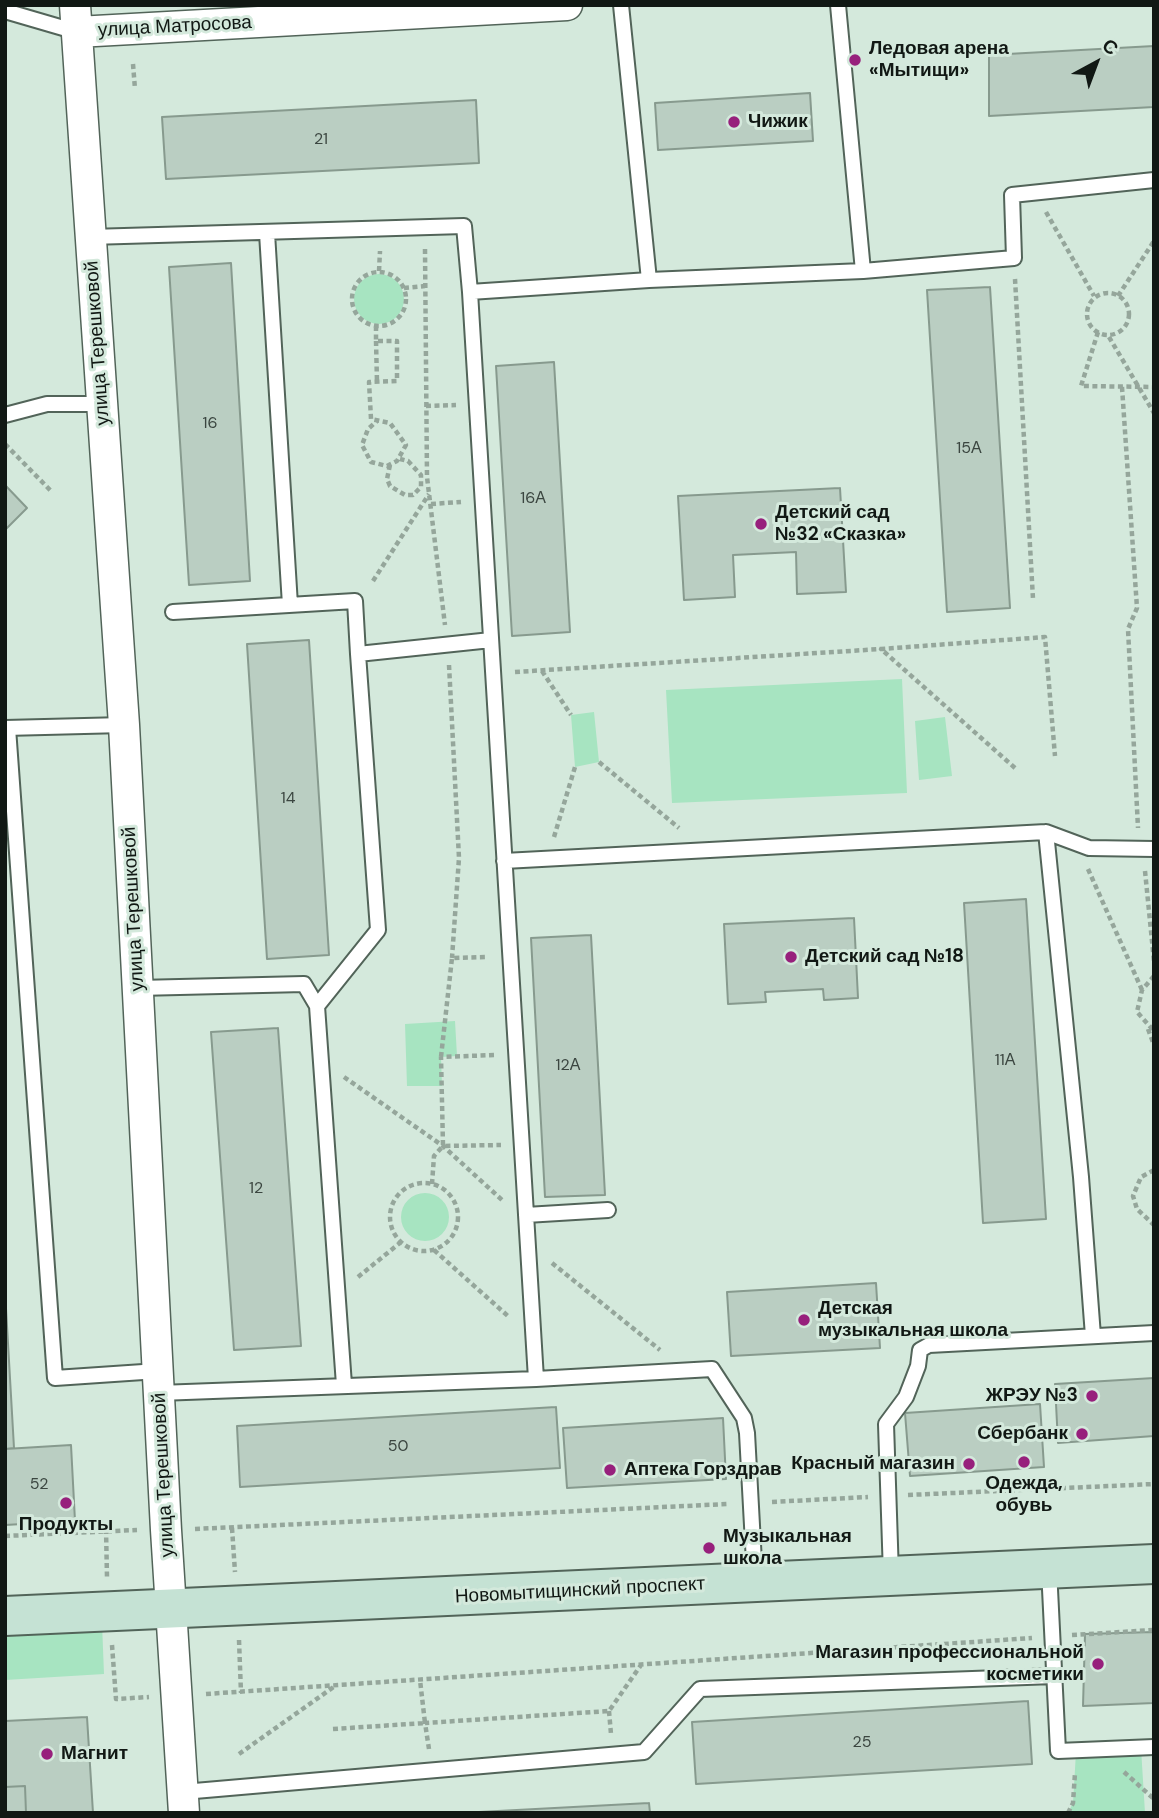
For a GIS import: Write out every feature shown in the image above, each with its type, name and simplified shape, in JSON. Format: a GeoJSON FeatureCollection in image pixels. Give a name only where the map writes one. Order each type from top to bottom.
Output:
{"type":"FeatureCollection","features":[{"type":"Feature","properties":{"kind":"main road","name":"Новомытищинский проспект"},"geometry":{"type":"LineString","coordinates":[[5,1616],[1154,1564]]}},
{"type":"Feature","properties":{"kind":"street","name":"улица Матросова"},"geometry":{"type":"LineString","coordinates":[[76,19],[179,22],[269,14],[566,5]]}},
{"type":"Feature","properties":{"kind":"street","name":"улица Терешковой"},"geometry":{"type":"LineString","coordinates":[[76,19],[124,725],[184,1802]]}},
{"type":"Feature","properties":{"kind":"lane"},"geometry":{"type":"LineString","coordinates":[[621,5],[649,280]]}},
{"type":"Feature","properties":{"kind":"lane"},"geometry":{"type":"LineString","coordinates":[[838,5],[863,271]]}},
{"type":"Feature","properties":{"kind":"lane"},"geometry":{"type":"LineString","coordinates":[[5,11],[76,19]]}},
{"type":"Feature","properties":{"kind":"lane"},"geometry":{"type":"LineString","coordinates":[[470,292],[649,280],[863,271],[1014,258],[1012,195],[1154,180]]}},
{"type":"Feature","properties":{"kind":"lane"},"geometry":{"type":"LineString","coordinates":[[90,237],[464,226],[536,1379]]}},
{"type":"Feature","properties":{"kind":"lane"},"geometry":{"type":"LineString","coordinates":[[267,233],[290,605]]}},
{"type":"Feature","properties":{"kind":"lane"},"geometry":{"type":"LineString","coordinates":[[5,415],[47,404],[102,404]]}},
{"type":"Feature","properties":{"kind":"lane"},"geometry":{"type":"LineString","coordinates":[[173,612],[355,601],[378,930],[317,1006]]}},
{"type":"Feature","properties":{"kind":"lane"},"geometry":{"type":"LineString","coordinates":[[358,654],[491,640]]}},
{"type":"Feature","properties":{"kind":"lane"},"geometry":{"type":"LineString","coordinates":[[124,725],[7,728],[54,1378],[344,1385],[536,1379],[712,1369],[744,1418],[755,1583]]}},
{"type":"Feature","properties":{"kind":"lane"},"geometry":{"type":"LineString","coordinates":[[504,861],[1046,832],[1089,848],[1154,849]]}},
{"type":"Feature","properties":{"kind":"lane"},"geometry":{"type":"LineString","coordinates":[[1046,832],[1081,1177],[1093,1336]]}},
{"type":"Feature","properties":{"kind":"lane"},"geometry":{"type":"LineString","coordinates":[[138,988],[304,984],[317,1006],[344,1385]]}},
{"type":"Feature","properties":{"kind":"lane"},"geometry":{"type":"LineString","coordinates":[[526,1219],[608,1210]]}},
{"type":"Feature","properties":{"kind":"lane"},"geometry":{"type":"LineString","coordinates":[[891,1576],[886,1424],[906,1397],[918,1366],[920,1350],[929,1345],[1154,1333]]}},
{"type":"Feature","properties":{"kind":"lane"},"geometry":{"type":"LineString","coordinates":[[1048,1568],[1058,1751],[1154,1747]]}},
{"type":"Feature","properties":{"kind":"lane"},"geometry":{"type":"LineString","coordinates":[[184,1802],[433,1770],[644,1752],[700,1689],[1054,1675]]}},
{"type":"Feature","properties":{"kind":"path"},"geometry":{"type":"LineString","coordinates":[[133,64],[135,89]]}},
{"type":"Feature","properties":{"kind":"path"},"geometry":{"type":"LineString","coordinates":[[1035,193],[1094,296]]}},
{"type":"Feature","properties":{"kind":"path"},"geometry":{"type":"LineString","coordinates":[[390,464],[387,479],[390,486],[405,495],[413,495],[421,487],[424,476],[425,228]]}},
{"type":"Feature","properties":{"kind":"path"},"geometry":{"type":"LineString","coordinates":[[379,271],[380,241]]}},
{"type":"Feature","properties":{"kind":"path"},"geometry":{"type":"LineString","coordinates":[[1118,296],[1154,241]]}},
{"type":"Feature","properties":{"kind":"path"},"geometry":{"type":"LineString","coordinates":[[1009,258],[1015,272],[1033,600]]}},
{"type":"Feature","properties":{"kind":"path"},"geometry":{"type":"LineString","coordinates":[[379,271],[394,276],[404,288],[406,302],[401,315],[390,324],[376,326],[359,319],[354,311],[352,293],[362,277],[379,271]]}},
{"type":"Feature","properties":{"kind":"path"},"geometry":{"type":"LineString","coordinates":[[404,288],[425,286]]}},
{"type":"Feature","properties":{"kind":"path"},"geometry":{"type":"LineString","coordinates":[[1109,337],[1119,334],[1128,311],[1118,296],[1102,293],[1094,296],[1087,305],[1093,326],[1109,337],[1154,413]]}},
{"type":"Feature","properties":{"kind":"path"},"geometry":{"type":"LineString","coordinates":[[376,326],[377,382]]}},
{"type":"Feature","properties":{"kind":"path"},"geometry":{"type":"LineString","coordinates":[[1098,331],[1081,386],[1154,387]]}},
{"type":"Feature","properties":{"kind":"path"},"geometry":{"type":"LineString","coordinates":[[376,341],[397,341],[397,381],[369,382],[372,419],[390,423],[406,445],[399,459],[390,464],[371,463],[362,445],[368,429],[377,421]]}},
{"type":"Feature","properties":{"kind":"path"},"geometry":{"type":"LineString","coordinates":[[1122,387],[1137,608],[1128,629],[1138,830]]}},
{"type":"Feature","properties":{"kind":"path"},"geometry":{"type":"LineString","coordinates":[[425,406],[476,404]]}},
{"type":"Feature","properties":{"kind":"path"},"geometry":{"type":"LineString","coordinates":[[5,444],[51,491]]}},
{"type":"Feature","properties":{"kind":"path"},"geometry":{"type":"LineString","coordinates":[[399,459],[408,461],[424,476],[429,493],[447,645],[459,847],[452,958],[441,1057],[443,1146]]}},
{"type":"Feature","properties":{"kind":"path"},"geometry":{"type":"LineString","coordinates":[[373,581],[429,493]]}},
{"type":"Feature","properties":{"kind":"path"},"geometry":{"type":"LineString","coordinates":[[431,504],[482,500]]}},
{"type":"Feature","properties":{"kind":"path"},"geometry":{"type":"LineString","coordinates":[[492,673],[1045,637],[1055,756]]}},
{"type":"Feature","properties":{"kind":"path"},"geometry":{"type":"LineString","coordinates":[[881,649],[1015,768]]}},
{"type":"Feature","properties":{"kind":"path"},"geometry":{"type":"LineString","coordinates":[[541,670],[571,715]]}},
{"type":"Feature","properties":{"kind":"path"},"geometry":{"type":"LineString","coordinates":[[599,762],[705,850]]}},
{"type":"Feature","properties":{"kind":"path"},"geometry":{"type":"LineString","coordinates":[[547,858],[575,767]]}},
{"type":"Feature","properties":{"kind":"path"},"geometry":{"type":"LineString","coordinates":[[1144,866],[1154,961]]}},
{"type":"Feature","properties":{"kind":"path"},"geometry":{"type":"LineString","coordinates":[[1087,867],[1142,990]]}},
{"type":"Feature","properties":{"kind":"path"},"geometry":{"type":"LineString","coordinates":[[452,958],[510,957]]}},
{"type":"Feature","properties":{"kind":"path"},"geometry":{"type":"LineString","coordinates":[[1154,976],[1142,990],[1137,1012],[1147,1026],[1154,1045]]}},
{"type":"Feature","properties":{"kind":"path"},"geometry":{"type":"LineString","coordinates":[[1147,1026],[1154,1031]]}},
{"type":"Feature","properties":{"kind":"path"},"geometry":{"type":"LineString","coordinates":[[441,1057],[516,1055]]}},
{"type":"Feature","properties":{"kind":"path"},"geometry":{"type":"LineString","coordinates":[[320,1060],[443,1146],[526,1219]]}},
{"type":"Feature","properties":{"kind":"path"},"geometry":{"type":"LineString","coordinates":[[432,1184],[433,1156],[443,1146],[522,1144]]}},
{"type":"Feature","properties":{"kind":"path"},"geometry":{"type":"LineString","coordinates":[[1154,1170],[1141,1177],[1133,1196],[1137,1209],[1154,1226]]}},
{"type":"Feature","properties":{"kind":"path"},"geometry":{"type":"LineString","coordinates":[[417,1184],[432,1184],[445,1191],[454,1202],[458,1216],[456,1231],[447,1243],[434,1250],[411,1249],[401,1242],[391,1223],[394,1201],[403,1190],[417,1184]]}},
{"type":"Feature","properties":{"kind":"path"},"geometry":{"type":"LineString","coordinates":[[337,1294],[401,1242]]}},
{"type":"Feature","properties":{"kind":"path"},"geometry":{"type":"LineString","coordinates":[[527,1242],[685,1370]]}},
{"type":"Feature","properties":{"kind":"path"},"geometry":{"type":"LineString","coordinates":[[434,1250],[533,1338]]}},
{"type":"Feature","properties":{"kind":"path"},"geometry":{"type":"LineString","coordinates":[[232,1528],[1154,1484]]}},
{"type":"Feature","properties":{"kind":"path"},"geometry":{"type":"LineString","coordinates":[[5,1536],[106,1529]]}},
{"type":"Feature","properties":{"kind":"path"},"geometry":{"type":"LineString","coordinates":[[241,1693],[1154,1630]]}},
{"type":"Feature","properties":{"kind":"path"},"geometry":{"type":"LineString","coordinates":[[1077,1635],[1077,1649]]}},
{"type":"Feature","properties":{"kind":"path"},"geometry":{"type":"LineString","coordinates":[[333,1729],[609,1711],[641,1665]]}},
{"type":"Feature","properties":{"kind":"path"},"geometry":{"type":"LineString","coordinates":[[420,1681],[433,1770]]}},
{"type":"Feature","properties":{"kind":"path"},"geometry":{"type":"LineString","coordinates":[[239,1754],[335,1686]]}},
{"type":"Feature","properties":{"kind":"path"},"geometry":{"type":"LineString","coordinates":[[1100,1751],[1154,1799]]}},
{"type":"Feature","properties":{"kind":"path"},"geometry":{"type":"LineString","coordinates":[[1068,1813],[1073,1802],[1076,1752]]}},
{"type":"Feature","properties":{"kind":"green space"},"geometry":{"type":"Polygon","coordinates":[[[379,274],[396,282],[404,299],[396,316],[379,324],[362,316],[354,299],[362,282],[379,274]]]}},
{"type":"Feature","properties":{"kind":"green space"},"geometry":{"type":"Polygon","coordinates":[[[902,679],[907,793],[672,803],[666,690],[902,679]]]}},
{"type":"Feature","properties":{"kind":"green space"},"geometry":{"type":"Polygon","coordinates":[[[594,712],[599,762],[575,767],[571,715],[594,712]]]}},
{"type":"Feature","properties":{"kind":"green space"},"geometry":{"type":"Polygon","coordinates":[[[945,717],[952,776],[919,780],[915,721],[945,717]]]}},
{"type":"Feature","properties":{"kind":"green space"},"geometry":{"type":"Polygon","coordinates":[[[455,1021],[457,1056],[441,1057],[442,1086],[407,1086],[405,1024],[455,1021]]]}},
{"type":"Feature","properties":{"kind":"green space"},"geometry":{"type":"Polygon","coordinates":[[[425,1193],[442,1200],[449,1217],[442,1234],[425,1241],[408,1234],[401,1217],[408,1200],[425,1193]]]}},
{"type":"Feature","properties":{"kind":"green space"},"geometry":{"type":"Polygon","coordinates":[[[102,1623],[104,1674],[5,1680],[5,1628],[102,1623]]]}},
{"type":"Feature","properties":{"kind":"green space"},"geometry":{"type":"Polygon","coordinates":[[[1141,1748],[1145,1813],[1068,1813],[1073,1803],[1076,1752],[1141,1748]]]}},
{"type":"Feature","properties":{"kind":"building"},"geometry":{"type":"Polygon","coordinates":[[[1154,46],[1154,107],[989,116],[989,55],[1154,46]]]}},
{"type":"Feature","properties":{"kind":"building"},"geometry":{"type":"Polygon","coordinates":[[[810,93],[813,141],[658,150],[655,103],[810,93]]]}},
{"type":"Feature","properties":{"kind":"building"},"geometry":{"type":"Polygon","coordinates":[[[476,100],[479,163],[166,179],[162,117],[476,100]]]}},
{"type":"Feature","properties":{"kind":"building"},"geometry":{"type":"Polygon","coordinates":[[[231,263],[250,581],[189,585],[169,267],[231,263]]]}},
{"type":"Feature","properties":{"kind":"building"},"geometry":{"type":"Polygon","coordinates":[[[990,287],[1010,608],[947,612],[927,290],[990,287]]]}},
{"type":"Feature","properties":{"kind":"building"},"geometry":{"type":"Polygon","coordinates":[[[554,362],[570,632],[512,636],[496,366],[554,362]]]}},
{"type":"Feature","properties":{"kind":"building"},"geometry":{"type":"Polygon","coordinates":[[[5,485],[27,508],[5,530],[5,485]]]}},
{"type":"Feature","properties":{"kind":"building","name":"Детский сад №32 «Сказка»"},"geometry":{"type":"Polygon","coordinates":[[[840,488],[846,592],[797,594],[796,552],[733,555],[735,597],[684,600],[678,496],[840,488]]]}},
{"type":"Feature","properties":{"kind":"building"},"geometry":{"type":"Polygon","coordinates":[[[309,640],[329,955],[267,959],[247,644],[309,640]]]}},
{"type":"Feature","properties":{"kind":"building"},"geometry":{"type":"Polygon","coordinates":[[[1026,899],[1046,1219],[983,1223],[964,903],[1026,899]]]}},
{"type":"Feature","properties":{"kind":"building","name":"Детский сад №18"},"geometry":{"type":"Polygon","coordinates":[[[854,918],[858,998],[824,1000],[823,989],[765,992],[766,1002],[728,1004],[724,924],[854,918]]]}},
{"type":"Feature","properties":{"kind":"building"},"geometry":{"type":"Polygon","coordinates":[[[591,935],[605,1195],[545,1197],[531,938],[591,935]]]}},
{"type":"Feature","properties":{"kind":"building"},"geometry":{"type":"Polygon","coordinates":[[[278,1028],[301,1346],[234,1350],[211,1032],[278,1028]]]}},
{"type":"Feature","properties":{"kind":"building","name":"Детская музыкальная школа"},"geometry":{"type":"Polygon","coordinates":[[[876,1283],[880,1348],[731,1356],[727,1292],[876,1283]]]}},
{"type":"Feature","properties":{"kind":"building"},"geometry":{"type":"Polygon","coordinates":[[[5,1291],[14,1448],[5,1449],[5,1291]]]}},
{"type":"Feature","properties":{"kind":"building"},"geometry":{"type":"Polygon","coordinates":[[[1154,1378],[1154,1436],[1058,1443],[1055,1384],[1154,1378]]]}},
{"type":"Feature","properties":{"kind":"building"},"geometry":{"type":"Polygon","coordinates":[[[1040,1404],[1044,1467],[910,1476],[905,1413],[1040,1404]]]}},
{"type":"Feature","properties":{"kind":"building"},"geometry":{"type":"Polygon","coordinates":[[[556,1407],[560,1468],[240,1487],[237,1426],[556,1407]]]}},
{"type":"Feature","properties":{"kind":"building"},"geometry":{"type":"Polygon","coordinates":[[[723,1418],[726,1479],[567,1488],[563,1428],[723,1418]]]}},
{"type":"Feature","properties":{"kind":"building"},"geometry":{"type":"Polygon","coordinates":[[[71,1445],[75,1521],[5,1525],[5,1449],[71,1445]]]}},
{"type":"Feature","properties":{"kind":"building"},"geometry":{"type":"Polygon","coordinates":[[[1154,1632],[1154,1703],[1083,1706],[1085,1634],[1154,1632]]]}},
{"type":"Feature","properties":{"kind":"building"},"geometry":{"type":"Polygon","coordinates":[[[1028,1701],[1032,1764],[696,1784],[692,1722],[1028,1701]]]}},
{"type":"Feature","properties":{"kind":"building","name":"Магнит"},"geometry":{"type":"Polygon","coordinates":[[[87,1717],[93,1813],[26,1813],[25,1786],[5,1787],[5,1721],[87,1717]]]}},
{"type":"Feature","properties":{"kind":"building"},"geometry":{"type":"Polygon","coordinates":[[[25,1786],[26,1813],[5,1813],[5,1787],[25,1786]]]}},
{"type":"Feature","properties":{"kind":"building"},"geometry":{"type":"Polygon","coordinates":[[[649,1803],[650,1813],[460,1813],[649,1803]]]}},
{"type":"Feature","properties":{"kind":"place","name":"Ледовая арена «Мытищи»"},"geometry":{"type":"Point","coordinates":[855,60]}},
{"type":"Feature","properties":{"kind":"place","name":"Чижик"},"geometry":{"type":"Point","coordinates":[734,122]}},
{"type":"Feature","properties":{"kind":"place","name":"Детский сад №32 «Сказка»"},"geometry":{"type":"Point","coordinates":[761,524]}},
{"type":"Feature","properties":{"kind":"place","name":"Детский сад №18"},"geometry":{"type":"Point","coordinates":[791,957]}},
{"type":"Feature","properties":{"kind":"place","name":"Детская музыкальная школа"},"geometry":{"type":"Point","coordinates":[804,1320]}},
{"type":"Feature","properties":{"kind":"place","name":"ЖРЭУ №3"},"geometry":{"type":"Point","coordinates":[1092,1396]}},
{"type":"Feature","properties":{"kind":"place","name":"Сбербанк"},"geometry":{"type":"Point","coordinates":[1082,1434]}},
{"type":"Feature","properties":{"kind":"place","name":"Одежда, обувь"},"geometry":{"type":"Point","coordinates":[1024,1462]}},
{"type":"Feature","properties":{"kind":"place","name":"Красный магазин"},"geometry":{"type":"Point","coordinates":[969,1464]}},
{"type":"Feature","properties":{"kind":"place","name":"Аптека Горздрав"},"geometry":{"type":"Point","coordinates":[610,1470]}},
{"type":"Feature","properties":{"kind":"place","name":"Продукты"},"geometry":{"type":"Point","coordinates":[66,1503]}},
{"type":"Feature","properties":{"kind":"place","name":"Музыкальная школа"},"geometry":{"type":"Point","coordinates":[709,1548]}},
{"type":"Feature","properties":{"kind":"place","name":"Магазин профессиональной косметики"},"geometry":{"type":"Point","coordinates":[1098,1664]}},
{"type":"Feature","properties":{"kind":"place","name":"Магнит"},"geometry":{"type":"Point","coordinates":[47,1754]}}]}
